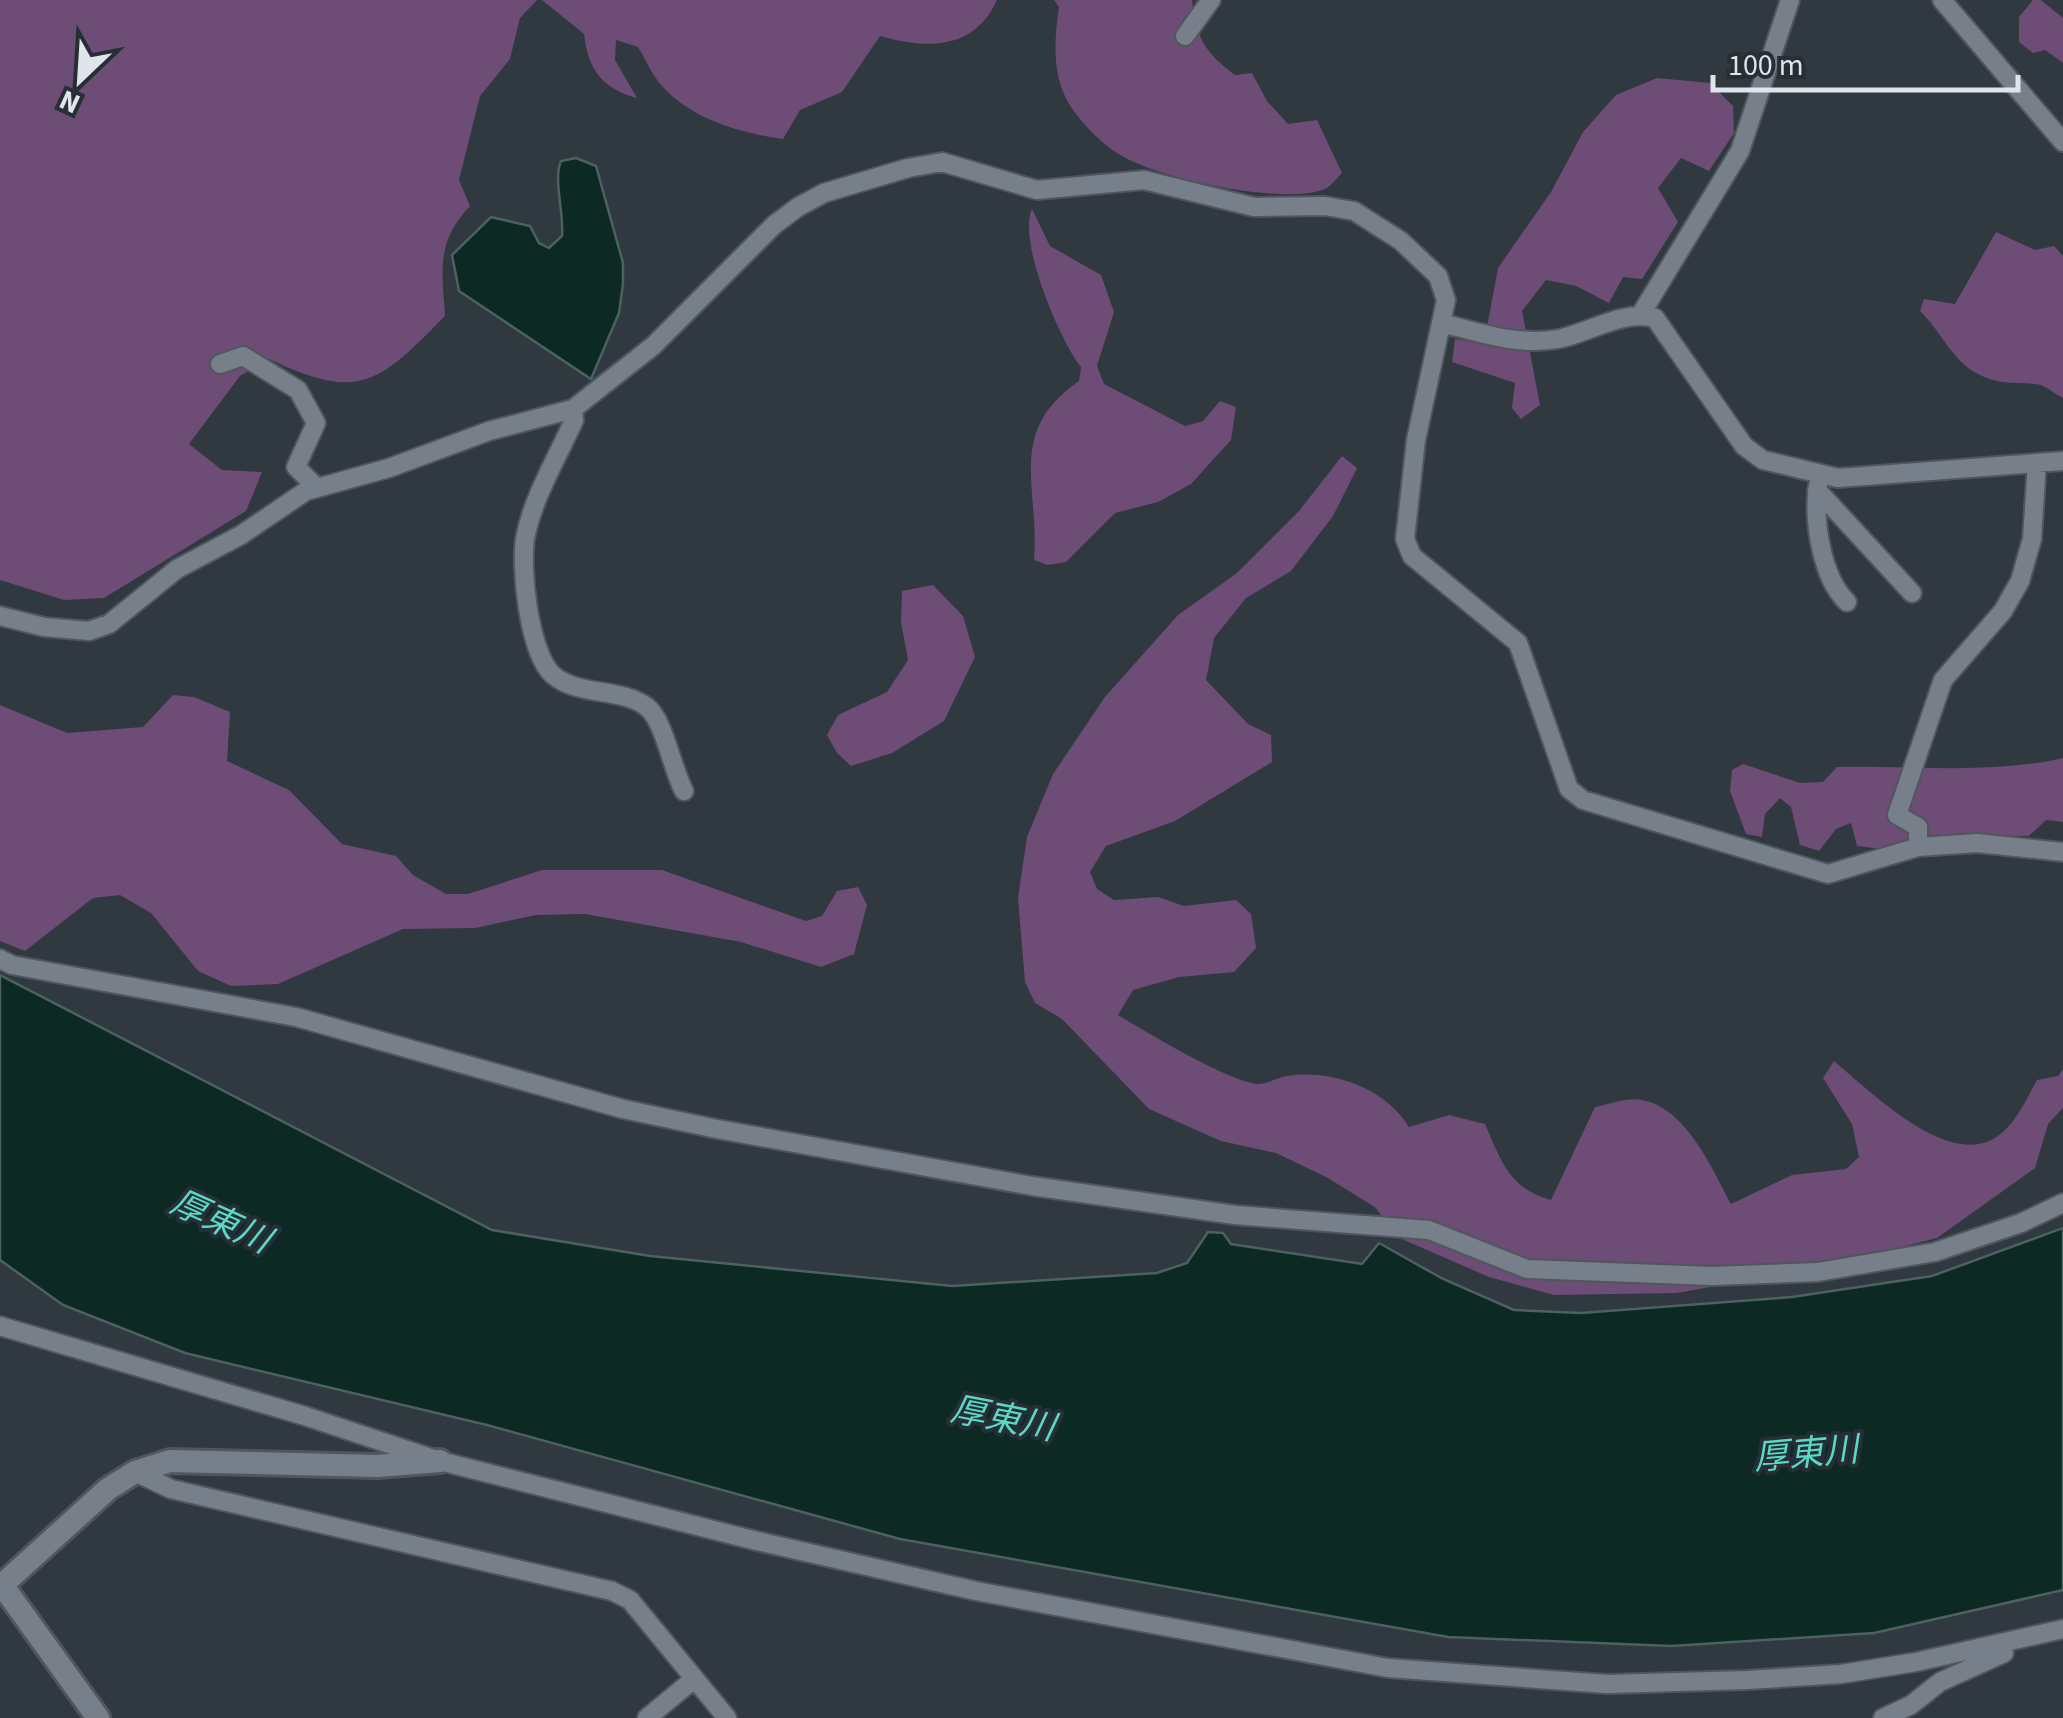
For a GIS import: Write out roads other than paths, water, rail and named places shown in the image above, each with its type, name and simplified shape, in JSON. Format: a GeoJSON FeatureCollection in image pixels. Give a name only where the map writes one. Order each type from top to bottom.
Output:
{"type":"FeatureCollection","features":[{"type":"Feature","properties":{"kind":"street"},"geometry":{"type":"LineString","coordinates":[[1185,36],[1211,0]]}},
{"type":"Feature","properties":{"kind":"street"},"geometry":{"type":"LineString","coordinates":[[1641,314],[1740,151],[1790,0]]}},
{"type":"Feature","properties":{"kind":"street"},"geometry":{"type":"LineString","coordinates":[[1942,0],[2063,142]]}},
{"type":"Feature","properties":{"kind":"street"},"geometry":{"type":"LineString","coordinates":[[0,616],[44,627],[89,630],[109,624],[178,569],[316,487],[342,483],[489,431],[573,409],[653,346],[774,225],[824,193],[942,162],[975,168],[1037,190],[1144,180],[1254,206],[1310,205],[1354,210],[1401,241],[1438,276],[1446,300],[1416,440],[1405,538],[1412,556],[1518,643],[1569,789],[1583,800],[1828,874],[1918,847],[1976,843],[2063,852]]}},
{"type":"Feature","properties":{"kind":"street"},"geometry":{"type":"LineString","coordinates":[[1442,323],[1519,342],[1558,339],[1641,314],[1656,318],[1744,446],[1763,460],[1818,484],[1912,593]]}},
{"type":"Feature","properties":{"kind":"street"},"geometry":{"type":"LineString","coordinates":[[220,364],[244,356],[298,390],[316,423],[296,466],[316,487]]}},
{"type":"Feature","properties":{"kind":"street"},"geometry":{"type":"LineString","coordinates":[[573,409],[574,420],[525,535],[531,628],[542,661],[567,684],[647,707],[657,719],[672,769],[684,791]]}},
{"type":"Feature","properties":{"kind":"street"},"geometry":{"type":"LineString","coordinates":[[1818,484],[2063,462]]}},
{"type":"Feature","properties":{"kind":"street"},"geometry":{"type":"LineString","coordinates":[[1918,847],[1918,827],[1896,815],[1943,680],[2002,611],[2020,580],[2032,539],[2037,464]]}},
{"type":"Feature","properties":{"kind":"street"},"geometry":{"type":"LineString","coordinates":[[1818,484],[1821,543],[1837,592],[1847,602]]}},
{"type":"Feature","properties":{"kind":"street"},"geometry":{"type":"LineString","coordinates":[[0,960],[296,1017],[623,1109],[734,1133],[1032,1186],[1235,1215],[1429,1230],[1528,1269],[1712,1276],[1818,1272],[1935,1252],[2022,1223],[2063,1202]]}},
{"type":"Feature","properties":{"kind":"street"},"geometry":{"type":"LineString","coordinates":[[0,1326],[305,1416],[440,1462],[976,1591],[1388,1668],[1607,1684],[1747,1680],[1841,1674],[2063,1628]]}},
{"type":"Feature","properties":{"kind":"street"},"geometry":{"type":"LineString","coordinates":[[98,1718],[1,1585],[108,1489],[136,1472],[170,1461],[378,1466],[440,1462]]}},
{"type":"Feature","properties":{"kind":"street"},"geometry":{"type":"LineString","coordinates":[[136,1472],[190,1494],[612,1591],[630,1600],[727,1718]]}},
{"type":"Feature","properties":{"kind":"street"},"geometry":{"type":"LineString","coordinates":[[1883,1718],[1911,1705],[1940,1682],[2012,1650],[2018,1640]]}},
{"type":"Feature","properties":{"kind":"street"},"geometry":{"type":"LineString","coordinates":[[647,1718],[694,1678]]}},
{"type":"Feature","properties":{"kind":"water"},"geometry":{"type":"Polygon","coordinates":[[[576,158],[596,166],[623,263],[619,313],[591,379],[459,291],[452,255],[491,217],[530,226],[539,243],[549,248],[562,236],[558,177],[561,161],[576,158]]]}},
{"type":"Feature","properties":{"kind":"water","name":"厚東川"},"geometry":{"type":"Polygon","coordinates":[[[0,975],[492,1230],[650,1256],[952,1286],[1157,1273],[1187,1263],[1208,1232],[1223,1233],[1231,1244],[1362,1264],[1379,1243],[1443,1279],[1514,1310],[1581,1313],[1792,1297],[1932,1276],[2063,1228],[2063,1590],[1874,1633],[1671,1646],[1448,1637],[900,1539],[487,1425],[185,1353],[63,1305],[0,1260],[0,975]]]}}]}
